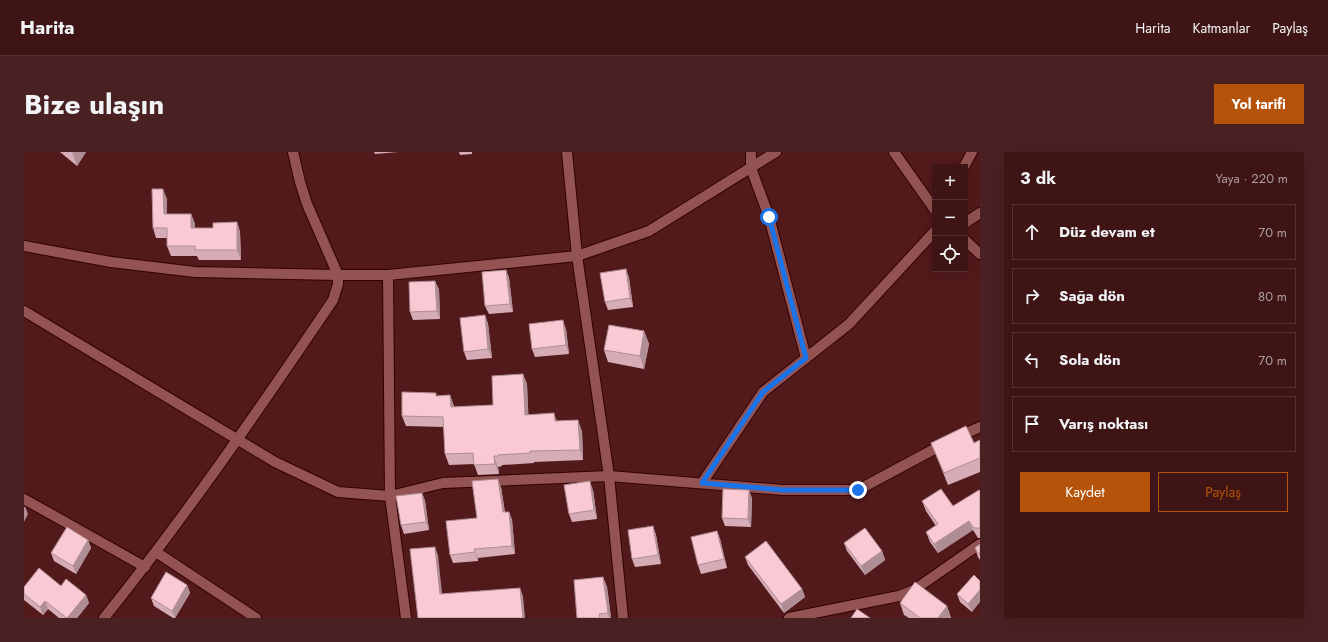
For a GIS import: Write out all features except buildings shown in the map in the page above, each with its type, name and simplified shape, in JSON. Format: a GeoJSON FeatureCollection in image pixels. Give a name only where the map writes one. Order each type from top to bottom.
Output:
{"type":"FeatureCollection","features":[{"type":"Feature","properties":{"kind":"street"},"geometry":{"type":"LineString","coordinates":[[104,618],[145,568],[237,439],[333,300],[338,284],[338,275],[307,204],[293,152]]}},
{"type":"Feature","properties":{"kind":"street"},"geometry":{"type":"LineString","coordinates":[[567,152],[577,256],[609,476],[623,618]]}},
{"type":"Feature","properties":{"kind":"street"},"geometry":{"type":"LineString","coordinates":[[751,152],[751,168],[769,217],[806,358]]}},
{"type":"Feature","properties":{"kind":"street"},"geometry":{"type":"LineString","coordinates":[[24,247],[111,262],[195,272],[338,275],[388,275],[577,256],[648,231],[776,152]]}},
{"type":"Feature","properties":{"kind":"street"},"geometry":{"type":"LineString","coordinates":[[894,152],[932,204]]}},
{"type":"Feature","properties":{"kind":"street"},"geometry":{"type":"LineString","coordinates":[[966,164],[972,152]]}},
{"type":"Feature","properties":{"kind":"street"},"geometry":{"type":"LineString","coordinates":[[968,221],[980,213]]}},
{"type":"Feature","properties":{"kind":"street"},"geometry":{"type":"LineString","coordinates":[[702,483],[763,392],[849,324],[932,234]]}},
{"type":"Feature","properties":{"kind":"street"},"geometry":{"type":"LineString","coordinates":[[968,243],[980,254]]}},
{"type":"Feature","properties":{"kind":"street"},"geometry":{"type":"LineString","coordinates":[[388,275],[390,496],[406,618]]}},
{"type":"Feature","properties":{"kind":"street"},"geometry":{"type":"LineString","coordinates":[[24,311],[275,462],[338,492],[390,496],[442,483],[609,476],[783,490],[858,490],[954,439],[980,427]]}},
{"type":"Feature","properties":{"kind":"street"},"geometry":{"type":"LineString","coordinates":[[24,499],[145,568]]}},
{"type":"Feature","properties":{"kind":"street"},"geometry":{"type":"LineString","coordinates":[[789,618],[899,596],[914,590],[980,544]]}},
{"type":"Feature","properties":{"kind":"street"},"geometry":{"type":"LineString","coordinates":[[156,552],[256,618]]}},
{"type":"Feature","properties":{"kind":"route"},"geometry":{"type":"LineString","coordinates":[[769,217],[806,358],[763,392],[702,483],[783,490],[858,490]]}}]}
